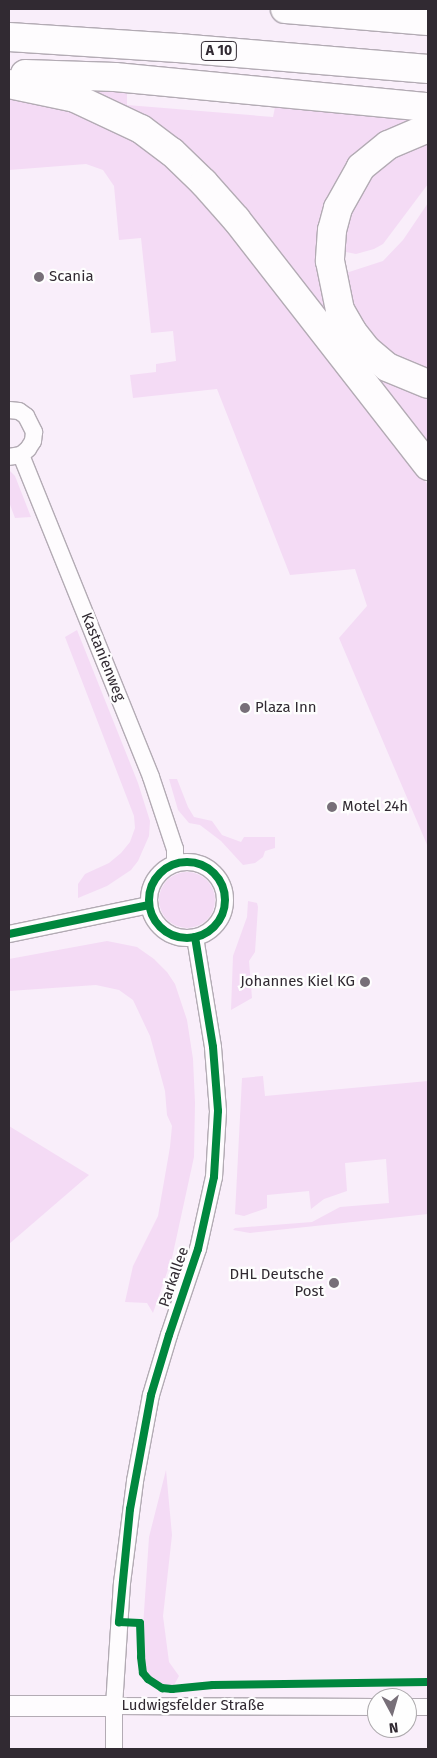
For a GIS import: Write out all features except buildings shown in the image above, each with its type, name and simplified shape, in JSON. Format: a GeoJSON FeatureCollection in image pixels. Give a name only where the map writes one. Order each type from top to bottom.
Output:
{"type":"FeatureCollection","features":[{"type":"Feature","properties":{"kind":"highway"},"geometry":{"type":"LineString","coordinates":[[285,9],[428,21]]}},
{"type":"Feature","properties":{"kind":"highway","name":"A 10"},"geometry":{"type":"LineString","coordinates":[[9,37],[178,48],[428,69]]}},
{"type":"Feature","properties":{"kind":"highway"},"geometry":{"type":"LineString","coordinates":[[9,74],[115,77],[428,108]]}},
{"type":"Feature","properties":{"kind":"highway"},"geometry":{"type":"LineString","coordinates":[[9,84],[75,98],[141,129],[172,152],[204,183],[236,219],[428,466]]}},
{"type":"Feature","properties":{"kind":"highway"},"geometry":{"type":"LineString","coordinates":[[428,128],[388,145],[361,167],[338,208],[332,230],[330,261],[340,310],[352,331],[367,350],[387,367],[414,380],[428,384]]}},
{"type":"Feature","properties":{"kind":"street","name":"Kastanienweg"},"geometry":{"type":"LineString","coordinates":[[9,410],[23,413],[30,419],[34,428],[33,441],[28,449],[15,456],[151,777],[174,849],[176,863]]}},
{"type":"Feature","properties":{"kind":"street"},"geometry":{"type":"LineString","coordinates":[[188,861],[200,864],[211,870],[219,879],[224,890],[225,903],[219,920],[206,933],[195,937],[182,938],[165,931],[153,917],[149,906],[149,892],[154,880],[163,870],[176,863],[188,861]]}},
{"type":"Feature","properties":{"kind":"street"},"geometry":{"type":"LineString","coordinates":[[9,934],[149,906]]}},
{"type":"Feature","properties":{"kind":"street","name":"Parkallee"},"geometry":{"type":"LineString","coordinates":[[114,1749],[114,1706],[124,1564],[141,1447],[151,1396],[169,1334],[198,1249],[214,1177],[218,1111],[213,1047],[195,937]]}},
{"type":"Feature","properties":{"kind":"street","name":"Ludwigsfelder Straße"},"geometry":{"type":"LineString","coordinates":[[9,1706],[367,1707]]}},
{"type":"Feature","properties":{"kind":"shaded area"},"geometry":{"type":"Polygon","coordinates":[[[96,89],[127,91],[127,105],[273,117],[276,102],[428,115],[366,156],[328,293],[428,393],[428,449],[238,205],[96,94],[96,89]]]}},
{"type":"Feature","properties":{"kind":"shaded area"},"geometry":{"type":"Polygon","coordinates":[[[9,95],[52,103],[95,118],[128,135],[164,161],[217,215],[428,485],[428,847],[339,638],[367,606],[355,569],[290,575],[217,389],[133,398],[130,375],[156,372],[156,364],[176,361],[173,331],[151,333],[141,238],[119,240],[114,186],[103,170],[86,164],[9,170],[9,95]]]}},
{"type":"Feature","properties":{"kind":"shaded area"},"geometry":{"type":"Polygon","coordinates":[[[428,135],[428,184],[383,244],[374,249],[356,254],[346,252],[342,247],[343,217],[369,173],[428,135]]]}},
{"type":"Feature","properties":{"kind":"shaded area"},"geometry":{"type":"Polygon","coordinates":[[[428,203],[428,379],[420,377],[359,329],[342,279],[346,273],[383,261],[403,240],[428,203]]]}},
{"type":"Feature","properties":{"kind":"shaded area"},"geometry":{"type":"Polygon","coordinates":[[[9,470],[15,476],[31,517],[15,518],[9,502],[9,470]]]}},
{"type":"Feature","properties":{"kind":"shaded area"},"geometry":{"type":"Polygon","coordinates":[[[77,630],[138,783],[150,821],[149,836],[138,861],[131,870],[107,886],[78,898],[78,884],[85,874],[109,863],[121,853],[130,842],[135,828],[134,816],[65,637],[77,630]]]}},
{"type":"Feature","properties":{"kind":"shaded area"},"geometry":{"type":"Polygon","coordinates":[[[169,779],[177,779],[194,817],[212,821],[222,835],[241,842],[244,837],[275,837],[275,848],[265,851],[263,857],[255,863],[243,865],[221,841],[200,825],[189,823],[178,810],[169,779]]]}},
{"type":"Feature","properties":{"kind":"shaded area"},"geometry":{"type":"Polygon","coordinates":[[[187,872],[198,874],[207,880],[213,889],[215,900],[213,911],[207,920],[198,926],[187,928],[176,926],[167,920],[161,911],[159,900],[161,889],[167,880],[176,874],[187,872]]]}},
{"type":"Feature","properties":{"kind":"shaded area"},"geometry":{"type":"Polygon","coordinates":[[[248,901],[257,903],[258,907],[255,952],[249,961],[252,998],[231,1010],[233,956],[247,917],[248,901]]]}},
{"type":"Feature","properties":{"kind":"shaded area"},"geometry":{"type":"Polygon","coordinates":[[[107,941],[137,947],[154,959],[167,972],[175,984],[187,1020],[193,1059],[195,1103],[194,1157],[172,1258],[153,1313],[147,1303],[125,1302],[133,1266],[158,1216],[172,1126],[167,1115],[165,1091],[150,1036],[133,1000],[119,990],[96,985],[9,991],[9,959],[107,941]]]}},
{"type":"Feature","properties":{"kind":"shaded area"},"geometry":{"type":"Polygon","coordinates":[[[263,1076],[265,1096],[428,1081],[428,1214],[250,1233],[233,1230],[235,1228],[312,1222],[340,1207],[389,1203],[386,1159],[345,1163],[347,1191],[324,1199],[311,1209],[309,1191],[267,1195],[267,1208],[244,1216],[235,1214],[242,1078],[263,1076]]]}},
{"type":"Feature","properties":{"kind":"shaded area"},"geometry":{"type":"Polygon","coordinates":[[[9,1126],[89,1175],[9,1244],[9,1126]]]}},
{"type":"Feature","properties":{"kind":"shaded area"},"geometry":{"type":"Polygon","coordinates":[[[166,1470],[172,1535],[163,1616],[169,1662],[179,1676],[174,1685],[157,1683],[145,1667],[143,1627],[149,1537],[166,1470]]]}},
{"type":"Feature","properties":{"kind":"cycle path"},"geometry":{"type":"LineString","coordinates":[[187,862],[202,865],[214,873],[222,885],[225,900],[222,915],[214,927],[202,935],[187,938],[172,935],[160,927],[152,915],[149,900],[152,885],[160,873],[172,865],[187,862]]}},
{"type":"Feature","properties":{"kind":"cycle path"},"geometry":{"type":"LineString","coordinates":[[9,934],[149,905]]}},
{"type":"Feature","properties":{"kind":"cycle path"},"geometry":{"type":"LineString","coordinates":[[195,937],[213,1047],[218,1111],[214,1177],[198,1249],[151,1395],[130,1509],[119,1622],[140,1623],[143,1673],[148,1679],[162,1688],[172,1689],[213,1685],[428,1682]]}},
{"type":"Feature","properties":{"kind":"place","name":"Scania"},"geometry":{"type":"Point","coordinates":[39,277]}},
{"type":"Feature","properties":{"kind":"place","name":"Plaza Inn"},"geometry":{"type":"Point","coordinates":[245,708]}},
{"type":"Feature","properties":{"kind":"place","name":"Motel 24h"},"geometry":{"type":"Point","coordinates":[332,807]}},
{"type":"Feature","properties":{"kind":"place","name":"Johannes Kiel KG"},"geometry":{"type":"Point","coordinates":[365,982]}},
{"type":"Feature","properties":{"kind":"place","name":"DHL Deutsche Post"},"geometry":{"type":"Point","coordinates":[334,1283]}}]}
